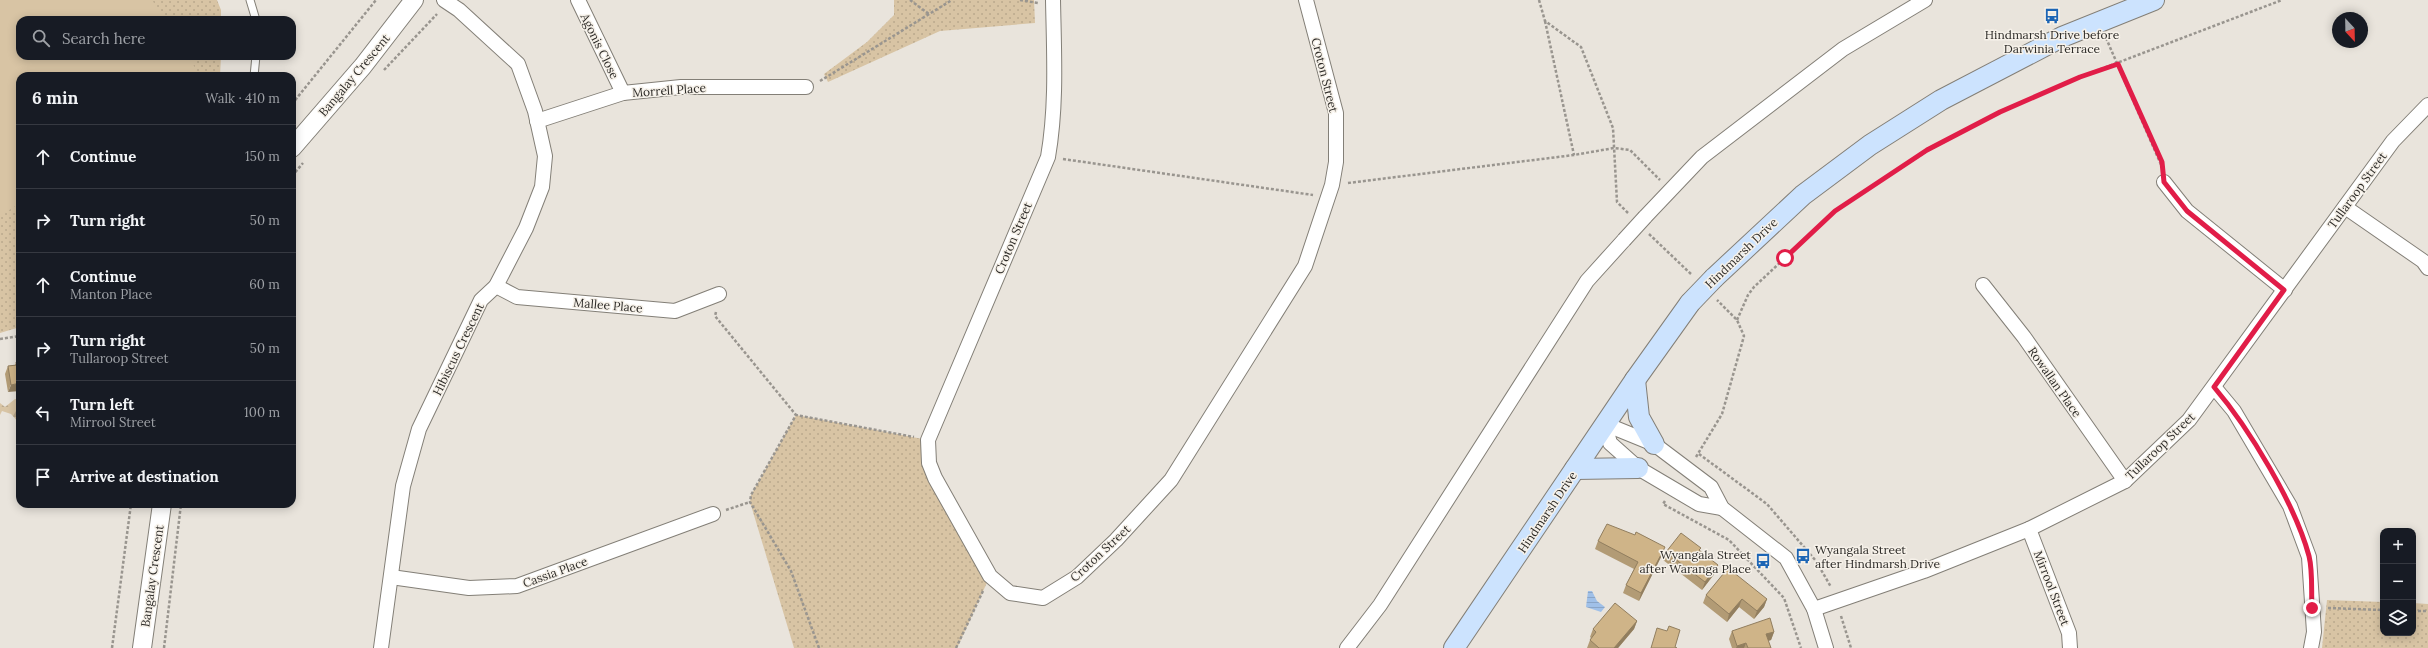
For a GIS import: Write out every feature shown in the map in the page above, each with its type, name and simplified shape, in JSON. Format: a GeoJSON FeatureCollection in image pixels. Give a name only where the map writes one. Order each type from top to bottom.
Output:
{"type":"FeatureCollection","features":[{"type":"Feature","properties":{"kind":"main road","name":"Hindmarsh Drive"},"geometry":{"type":"LineString","coordinates":[[1454,648],[1635,380],[1690,303],[1714,278],[1803,195],[1870,145],[1940,100],[2062,37],[2154,0]]}},
{"type":"Feature","properties":{"kind":"main road"},"geometry":{"type":"LineString","coordinates":[[1635,380],[1639,417],[1654,444]]}},
{"type":"Feature","properties":{"kind":"main road"},"geometry":{"type":"LineString","coordinates":[[1575,469],[1638,468]]}},
{"type":"Feature","properties":{"kind":"street","name":"Bangalay Crescent"},"geometry":{"type":"LineString","coordinates":[[296,143],[363,66],[414,0]]}},
{"type":"Feature","properties":{"kind":"street","name":"Hibiscus Crescent"},"geometry":{"type":"LineString","coordinates":[[381,648],[403,486],[419,429],[481,300],[496,286],[526,228],[542,187],[545,156],[537,121],[518,64],[460,10],[444,0]]}},
{"type":"Feature","properties":{"kind":"street","name":"Agonis Close"},"geometry":{"type":"LineString","coordinates":[[578,0],[623,93]]}},
{"type":"Feature","properties":{"kind":"street","name":"Croton Street"},"geometry":{"type":"LineString","coordinates":[[1053,0],[1055,79],[1052,132],[1048,157],[928,440],[931,471],[990,576],[1010,594],[1043,598],[1077,577],[1116,540],[1171,480],[1305,266],[1330,191],[1337,146],[1336,113],[1306,0]]}},
{"type":"Feature","properties":{"kind":"street"},"geometry":{"type":"LineString","coordinates":[[1347,648],[1380,605],[1587,281],[1641,221],[1702,157],[1843,49],[1925,0]]}},
{"type":"Feature","properties":{"kind":"street","name":"Morrell Place"},"geometry":{"type":"LineString","coordinates":[[537,121],[623,93],[681,87],[806,87]]}},
{"type":"Feature","properties":{"kind":"street","name":"Tullaroop Street"},"geometry":{"type":"LineString","coordinates":[[1814,609],[1924,571],[2029,529],[2125,481],[2189,420],[2393,141],[2428,106]]}},
{"type":"Feature","properties":{"kind":"street"},"geometry":{"type":"LineString","coordinates":[[2164,182],[2187,211],[2284,290]]}},
{"type":"Feature","properties":{"kind":"street"},"geometry":{"type":"LineString","coordinates":[[2345,207],[2423,261],[2428,268]]}},
{"type":"Feature","properties":{"kind":"street","name":"Rowallan Place"},"geometry":{"type":"LineString","coordinates":[[1983,285],[2024,337],[2125,481]]}},
{"type":"Feature","properties":{"kind":"street","name":"Mallee Place"},"geometry":{"type":"LineString","coordinates":[[496,286],[517,297],[675,311],[719,294]]}},
{"type":"Feature","properties":{"kind":"street"},"geometry":{"type":"LineString","coordinates":[[2214,387],[2234,411],[2290,506],[2309,557],[2314,632],[2311,648]]}},
{"type":"Feature","properties":{"kind":"street"},"geometry":{"type":"LineString","coordinates":[[1606,424],[1654,444],[1711,487],[1722,508],[1786,558],[1814,609],[1826,648]]}},
{"type":"Feature","properties":{"kind":"street"},"geometry":{"type":"LineString","coordinates":[[1606,424],[1610,443],[1638,468],[1699,504],[1722,508]]}},
{"type":"Feature","properties":{"kind":"street","name":"Bangalay Crescent"},"geometry":{"type":"LineString","coordinates":[[142,648],[161,508]]}},
{"type":"Feature","properties":{"kind":"street","name":"Cassia Place"},"geometry":{"type":"LineString","coordinates":[[391,577],[469,588],[517,586],[713,514]]}},
{"type":"Feature","properties":{"kind":"street","name":"Mirrool Street"},"geometry":{"type":"LineString","coordinates":[[2029,529],[2069,633],[2070,648]]}},
{"type":"Feature","properties":{"kind":"lane"},"geometry":{"type":"LineString","coordinates":[[250,0],[255,16]]}},
{"type":"Feature","properties":{"kind":"lane"},"geometry":{"type":"LineString","coordinates":[[254,72],[256,60]]}},
{"type":"Feature","properties":{"kind":"path"},"geometry":{"type":"LineString","coordinates":[[296,99],[376,0]]}},
{"type":"Feature","properties":{"kind":"path"},"geometry":{"type":"LineString","coordinates":[[910,0],[929,14]]}},
{"type":"Feature","properties":{"kind":"path"},"geometry":{"type":"LineString","coordinates":[[806,87],[826,79],[952,0]]}},
{"type":"Feature","properties":{"kind":"path"},"geometry":{"type":"LineString","coordinates":[[1539,0],[1545,21],[1574,155]]}},
{"type":"Feature","properties":{"kind":"path"},"geometry":{"type":"LineString","coordinates":[[1737,320],[1754,287],[1835,211],[1927,150],[1988,118],[2080,77],[2118,64],[2282,0]]}},
{"type":"Feature","properties":{"kind":"path"},"geometry":{"type":"LineString","coordinates":[[1545,21],[1581,47],[1613,128],[1617,202],[1641,221],[1693,277]]}},
{"type":"Feature","properties":{"kind":"path"},"geometry":{"type":"LineString","coordinates":[[2099,22],[2162,162],[2164,182]]}},
{"type":"Feature","properties":{"kind":"path"},"geometry":{"type":"LineString","coordinates":[[1048,157],[1330,191],[1614,148],[1630,150],[1670,190]]}},
{"type":"Feature","properties":{"kind":"path"},"geometry":{"type":"LineString","coordinates":[[719,294],[716,316],[796,415],[928,440]]}},
{"type":"Feature","properties":{"kind":"path"},"geometry":{"type":"LineString","coordinates":[[1699,454],[1722,414],[1744,336],[1737,320],[1715,298]]}},
{"type":"Feature","properties":{"kind":"path"},"geometry":{"type":"LineString","coordinates":[[0,339],[16,337]]}},
{"type":"Feature","properties":{"kind":"path"},"geometry":{"type":"LineString","coordinates":[[796,415],[751,495],[750,502],[791,571],[819,648]]}},
{"type":"Feature","properties":{"kind":"path"},"geometry":{"type":"LineString","coordinates":[[713,514],[750,502]]}},
{"type":"Feature","properties":{"kind":"path"},"geometry":{"type":"LineString","coordinates":[[1663,504],[1729,540],[1784,598],[1801,648]]}},
{"type":"Feature","properties":{"kind":"path"},"geometry":{"type":"LineString","coordinates":[[112,648],[130,508]]}},
{"type":"Feature","properties":{"kind":"path"},"geometry":{"type":"LineString","coordinates":[[164,648],[181,508]]}},
{"type":"Feature","properties":{"kind":"path"},"geometry":{"type":"LineString","coordinates":[[956,648],[990,576]]}},
{"type":"Feature","properties":{"kind":"path"},"geometry":{"type":"LineString","coordinates":[[2312,608],[2380,610]]}},
{"type":"Feature","properties":{"kind":"path"},"geometry":{"type":"LineString","coordinates":[[2416,611],[2428,611]]}},
{"type":"Feature","properties":{"kind":"green space"},"geometry":{"type":"Polygon","coordinates":[[[0,0],[217,0],[221,10],[221,16],[16,16],[16,60],[221,60],[220,72],[16,72],[16,328],[0,333],[0,0]]]}},
{"type":"Feature","properties":{"kind":"green space"},"geometry":{"type":"Polygon","coordinates":[[[0,0],[152,0],[162,16],[16,16],[16,60],[190,60],[198,72],[16,72],[16,206],[0,216],[0,0]]]}},
{"type":"Feature","properties":{"kind":"green space"},"geometry":{"type":"Polygon","coordinates":[[[894,0],[1034,0],[1035,23],[940,31],[828,82],[824,74],[867,42],[894,15],[894,0]]]}},
{"type":"Feature","properties":{"kind":"green space"},"geometry":{"type":"Polygon","coordinates":[[[16,399],[16,420],[11,414],[2,411],[0,415],[0,403],[5,407],[16,399]]]}},
{"type":"Feature","properties":{"kind":"green space"},"geometry":{"type":"Polygon","coordinates":[[[796,415],[928,440],[927,451],[990,576],[957,648],[794,648],[750,502],[751,495],[796,415]]]}},
{"type":"Feature","properties":{"kind":"green space"},"geometry":{"type":"Polygon","coordinates":[[[2327,600],[2380,602],[2380,636],[2416,636],[2416,603],[2428,604],[2428,648],[2322,648],[2327,600]]]}},
{"type":"Feature","properties":{"kind":"water"},"geometry":{"type":"Polygon","coordinates":[[[1588,591],[1592,591],[1597,601],[1605,607],[1601,612],[1586,607],[1588,591]]]}},
{"type":"Feature","properties":{"kind":"building"},"geometry":{"type":"Polygon","coordinates":[[[16,365],[16,384],[11,385],[8,366],[16,365]]]}},
{"type":"Feature","properties":{"kind":"building"},"geometry":{"type":"Polygon","coordinates":[[[1607,524],[1635,535],[1636,532],[1665,547],[1641,593],[1626,585],[1638,562],[1598,541],[1607,524]]]}},
{"type":"Feature","properties":{"kind":"building"},"geometry":{"type":"Polygon","coordinates":[[[1681,533],[1701,548],[1699,550],[1718,565],[1705,582],[1666,552],[1681,533]]]}},
{"type":"Feature","properties":{"kind":"building"},"geometry":{"type":"Polygon","coordinates":[[[1728,568],[1767,599],[1757,611],[1742,599],[1729,614],[1706,595],[1728,568]]]}},
{"type":"Feature","properties":{"kind":"building"},"geometry":{"type":"Polygon","coordinates":[[[1615,603],[1637,621],[1614,648],[1599,648],[1590,640],[1596,632],[1593,629],[1615,603]]]}},
{"type":"Feature","properties":{"kind":"building"},"geometry":{"type":"Polygon","coordinates":[[[1770,618],[1774,632],[1766,634],[1771,648],[1748,648],[1746,643],[1737,646],[1732,631],[1770,618]]]}},
{"type":"Feature","properties":{"kind":"building"},"geometry":{"type":"Polygon","coordinates":[[[1669,626],[1680,630],[1675,647],[1677,648],[1651,648],[1657,628],[1667,631],[1669,626]]]}},
{"type":"Feature","properties":{"kind":"place","name":"Hindmarsh Drive before Darwinia Terrace"},"geometry":{"type":"Point","coordinates":[2052,16]}},
{"type":"Feature","properties":{"kind":"place","name":"Wyangala Street after Hindmarsh Drive"},"geometry":{"type":"Point","coordinates":[1803,556]}},
{"type":"Feature","properties":{"kind":"place","name":"Wyangala Street after Waranga Place"},"geometry":{"type":"Point","coordinates":[1763,561]}},
{"type":"Feature","properties":{"kind":"route"},"geometry":{"type":"LineString","coordinates":[[1785,258],[1835,211],[1927,150],[2000,112],[2080,77],[2118,64],[2162,162],[2164,182],[2187,211],[2284,290],[2214,387],[2234,411],[2290,506],[2309,557],[2312,608]]}}]}
